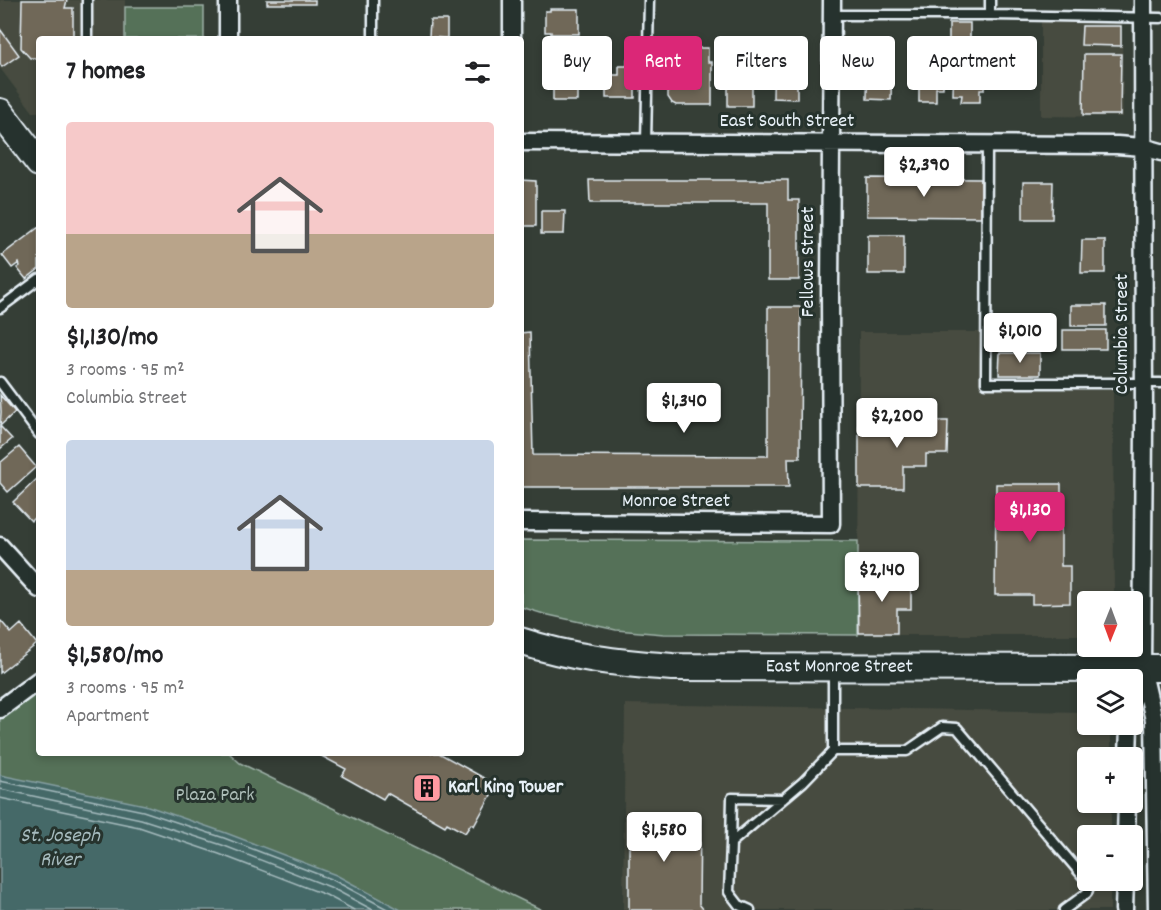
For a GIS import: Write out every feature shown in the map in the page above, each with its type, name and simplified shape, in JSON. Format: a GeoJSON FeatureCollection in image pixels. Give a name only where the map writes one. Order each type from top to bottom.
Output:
{"type":"FeatureCollection","features":[{"type":"Feature","properties":{"kind":"main road"},"geometry":{"type":"LineString","coordinates":[[0,112],[31,141]]}},
{"type":"Feature","properties":{"kind":"main road","name":"East Monroe Street"},"geometry":{"type":"LineString","coordinates":[[524,642],[581,658],[672,667],[1151,668]]}},
{"type":"Feature","properties":{"kind":"street"},"geometry":{"type":"LineString","coordinates":[[228,0],[228,36]]}},
{"type":"Feature","properties":{"kind":"street"},"geometry":{"type":"LineString","coordinates":[[512,0],[512,36]]}},
{"type":"Feature","properties":{"kind":"street","name":"Columbia Street"},"geometry":{"type":"LineString","coordinates":[[1143,0],[1143,147],[1153,383],[1151,668],[1157,910]]}},
{"type":"Feature","properties":{"kind":"street","name":"Fellows Street"},"geometry":{"type":"LineString","coordinates":[[831,524],[832,7]]}},
{"type":"Feature","properties":{"kind":"street","name":"East South Street"},"geometry":{"type":"LineString","coordinates":[[524,142],[1117,145],[1143,147],[1161,152]]}},
{"type":"Feature","properties":{"kind":"street","name":"Monroe Street"},"geometry":{"type":"LineString","coordinates":[[524,522],[831,524]]}},
{"type":"Feature","properties":{"kind":"street"},"geometry":{"type":"LineString","coordinates":[[0,546],[36,587]]}},
{"type":"Feature","properties":{"kind":"street","name":"Columbia Street"},"geometry":{"type":"LineString","coordinates":[[1143,684],[1151,668]]}},
{"type":"Feature","properties":{"kind":"street"},"geometry":{"type":"LineString","coordinates":[[0,709],[36,682]]}},
{"type":"Feature","properties":{"kind":"street"},"geometry":{"type":"LineString","coordinates":[[1124,910],[1125,891]]}},
{"type":"Feature","properties":{"kind":"lane"},"geometry":{"type":"LineString","coordinates":[[87,0],[87,36]]}},
{"type":"Feature","properties":{"kind":"lane"},"geometry":{"type":"LineString","coordinates":[[373,0],[373,36]]}},
{"type":"Feature","properties":{"kind":"lane"},"geometry":{"type":"LineString","coordinates":[[646,142],[649,0]]}},
{"type":"Feature","properties":{"kind":"lane"},"geometry":{"type":"LineString","coordinates":[[990,0],[990,15]]}},
{"type":"Feature","properties":{"kind":"lane"},"geometry":{"type":"LineString","coordinates":[[832,7],[990,15],[1161,18]]}},
{"type":"Feature","properties":{"kind":"lane"},"geometry":{"type":"LineString","coordinates":[[987,145],[986,383],[1153,383]]}},
{"type":"Feature","properties":{"kind":"lane"},"geometry":{"type":"LineString","coordinates":[[0,308],[36,281]]}},
{"type":"Feature","properties":{"kind":"lane"},"geometry":{"type":"LineString","coordinates":[[0,382],[36,430]]}},
{"type":"Feature","properties":{"kind":"lane"},"geometry":{"type":"LineString","coordinates":[[731,843],[803,782],[833,751],[833,667]]}},
{"type":"Feature","properties":{"kind":"lane"},"geometry":{"type":"LineString","coordinates":[[833,751],[907,751],[942,728],[957,728],[1087,881],[1089,887],[1087,893],[1064,910]]}},
{"type":"Feature","properties":{"kind":"lane"},"geometry":{"type":"LineString","coordinates":[[750,910],[739,905],[729,892],[732,798],[783,799]]}},
{"type":"Feature","properties":{"kind":"shaded area"},"geometry":{"type":"Polygon","coordinates":[[[0,0],[125,0],[125,36],[36,36],[36,112],[33,112],[0,68],[0,0]]]}},
{"type":"Feature","properties":{"kind":"shaded area"},"geometry":{"type":"Polygon","coordinates":[[[1041,22],[1122,23],[1123,117],[1041,116],[1041,22]]]}},
{"type":"Feature","properties":{"kind":"shaded area"},"geometry":{"type":"Polygon","coordinates":[[[859,332],[982,332],[982,389],[1113,390],[1114,591],[1077,591],[1077,635],[858,635],[859,332]]]}},
{"type":"Feature","properties":{"kind":"shaded area"},"geometry":{"type":"Polygon","coordinates":[[[625,704],[1077,712],[1077,735],[1111,735],[1111,747],[1077,747],[1077,813],[1111,813],[1111,825],[1077,825],[1077,891],[1110,891],[1110,910],[623,910],[625,704]]]}},
{"type":"Feature","properties":{"kind":"green space"},"geometry":{"type":"Polygon","coordinates":[[[125,7],[204,7],[204,36],[125,36],[125,7]]]}},
{"type":"Feature","properties":{"kind":"green space"},"geometry":{"type":"Polygon","coordinates":[[[524,540],[858,541],[858,635],[664,634],[616,630],[524,608],[524,540]]]}},
{"type":"Feature","properties":{"kind":"green space","name":"Plaza Park"},"geometry":{"type":"Polygon","coordinates":[[[36,682],[36,756],[232,756],[240,763],[542,910],[385,910],[0,782],[0,710],[36,682]]]}},
{"type":"Feature","properties":{"kind":"water","name":"St. Joseph River"},"geometry":{"type":"Polygon","coordinates":[[[0,775],[145,805],[336,875],[401,910],[0,910],[0,775]]]}},
{"type":"Feature","properties":{"kind":"building"},"geometry":{"type":"Polygon","coordinates":[[[22,0],[67,0],[65,8],[73,8],[73,36],[36,36],[36,58],[30,58],[21,48],[22,0]]]}},
{"type":"Feature","properties":{"kind":"building"},"geometry":{"type":"Polygon","coordinates":[[[267,0],[315,0],[315,4],[267,4],[267,0]]]}},
{"type":"Feature","properties":{"kind":"building"},"geometry":{"type":"Polygon","coordinates":[[[550,9],[579,9],[579,34],[545,32],[545,11],[550,11],[550,9]]]}},
{"type":"Feature","properties":{"kind":"building"},"geometry":{"type":"Polygon","coordinates":[[[430,20],[447,20],[447,36],[429,36],[430,20]]]}},
{"type":"Feature","properties":{"kind":"building"},"geometry":{"type":"Polygon","coordinates":[[[949,23],[970,23],[970,36],[949,36],[949,23]]]}},
{"type":"Feature","properties":{"kind":"building"},"geometry":{"type":"Polygon","coordinates":[[[1082,26],[1121,26],[1121,46],[1081,45],[1082,26]]]}},
{"type":"Feature","properties":{"kind":"building"},"geometry":{"type":"Polygon","coordinates":[[[0,29],[19,55],[2,67],[0,64],[0,29]]]}},
{"type":"Feature","properties":{"kind":"building"},"geometry":{"type":"Polygon","coordinates":[[[702,48],[708,48],[708,62],[712,62],[712,105],[676,105],[668,97],[668,90],[702,90],[702,48]]]}},
{"type":"Feature","properties":{"kind":"building"},"geometry":{"type":"Polygon","coordinates":[[[1084,54],[1121,54],[1120,115],[1083,115],[1084,54]]]}},
{"type":"Feature","properties":{"kind":"building"},"geometry":{"type":"Polygon","coordinates":[[[619,66],[624,66],[624,90],[635,90],[635,98],[606,98],[606,90],[612,90],[612,75],[619,75],[619,66]]]}},
{"type":"Feature","properties":{"kind":"building"},"geometry":{"type":"Polygon","coordinates":[[[553,90],[577,90],[577,101],[553,101],[553,90]]]}},
{"type":"Feature","properties":{"kind":"building"},"geometry":{"type":"Polygon","coordinates":[[[728,90],[752,90],[752,106],[728,106],[728,90]]]}},
{"type":"Feature","properties":{"kind":"building"},"geometry":{"type":"Polygon","coordinates":[[[773,90],[797,90],[797,99],[773,98],[773,90]]]}},
{"type":"Feature","properties":{"kind":"building"},"geometry":{"type":"Polygon","coordinates":[[[867,90],[891,90],[891,100],[867,99],[867,90]]]}},
{"type":"Feature","properties":{"kind":"building"},"geometry":{"type":"Polygon","coordinates":[[[919,90],[936,90],[936,102],[919,102],[919,90]]]}},
{"type":"Feature","properties":{"kind":"building"},"geometry":{"type":"Polygon","coordinates":[[[953,90],[980,90],[980,102],[961,102],[962,95],[953,95],[953,90]]]}},
{"type":"Feature","properties":{"kind":"building"},"geometry":{"type":"Polygon","coordinates":[[[867,178],[981,179],[981,217],[867,216],[867,178]]]}},
{"type":"Feature","properties":{"kind":"building"},"geometry":{"type":"Polygon","coordinates":[[[524,180],[536,181],[536,226],[524,226],[524,180]]]}},
{"type":"Feature","properties":{"kind":"building"},"geometry":{"type":"Polygon","coordinates":[[[589,180],[788,180],[788,200],[799,200],[799,280],[768,280],[768,203],[590,203],[589,180]]]}},
{"type":"Feature","properties":{"kind":"building"},"geometry":{"type":"Polygon","coordinates":[[[1023,182],[1053,182],[1052,219],[1023,219],[1023,182]]]}},
{"type":"Feature","properties":{"kind":"building"},"geometry":{"type":"Polygon","coordinates":[[[541,211],[565,211],[564,234],[541,234],[541,211]]]}},
{"type":"Feature","properties":{"kind":"building"},"geometry":{"type":"Polygon","coordinates":[[[36,229],[36,271],[26,279],[17,268],[20,266],[19,263],[12,268],[2,255],[36,229]]]}},
{"type":"Feature","properties":{"kind":"building"},"geometry":{"type":"Polygon","coordinates":[[[868,235],[904,235],[904,274],[868,274],[868,235]]]}},
{"type":"Feature","properties":{"kind":"building"},"geometry":{"type":"Polygon","coordinates":[[[1082,240],[1105,240],[1105,273],[1081,273],[1082,240]]]}},
{"type":"Feature","properties":{"kind":"building"},"geometry":{"type":"Polygon","coordinates":[[[1071,305],[1106,305],[1106,326],[1071,326],[1071,305]]]}},
{"type":"Feature","properties":{"kind":"building"},"geometry":{"type":"Polygon","coordinates":[[[768,307],[801,307],[800,458],[788,458],[789,487],[524,487],[524,333],[530,332],[533,455],[768,456],[768,307]]]}},
{"type":"Feature","properties":{"kind":"building"},"geometry":{"type":"Polygon","coordinates":[[[1063,330],[1106,330],[1106,349],[1063,349],[1063,330]]]}},
{"type":"Feature","properties":{"kind":"building"},"geometry":{"type":"Polygon","coordinates":[[[1000,353],[1040,353],[1040,375],[999,375],[1000,353]]]}},
{"type":"Feature","properties":{"kind":"building"},"geometry":{"type":"Polygon","coordinates":[[[0,395],[15,412],[0,426],[1,412],[0,395]]]}},
{"type":"Feature","properties":{"kind":"building"},"geometry":{"type":"Polygon","coordinates":[[[859,421],[948,421],[947,454],[926,454],[926,466],[903,466],[903,488],[859,488],[859,421]]]}},
{"type":"Feature","properties":{"kind":"building"},"geometry":{"type":"Polygon","coordinates":[[[0,426],[12,439],[0,449],[0,426]]]}},
{"type":"Feature","properties":{"kind":"building"},"geometry":{"type":"Polygon","coordinates":[[[19,447],[36,467],[8,492],[0,483],[0,463],[19,447]]]}},
{"type":"Feature","properties":{"kind":"building"},"geometry":{"type":"Polygon","coordinates":[[[36,480],[36,516],[31,521],[13,502],[36,480]]]}},
{"type":"Feature","properties":{"kind":"building"},"geometry":{"type":"Polygon","coordinates":[[[996,484],[1061,484],[1061,566],[1070,566],[1070,603],[1032,604],[1032,595],[995,595],[996,484]]]}},
{"type":"Feature","properties":{"kind":"building"},"geometry":{"type":"Polygon","coordinates":[[[911,577],[911,609],[897,609],[897,633],[859,633],[858,578],[911,577]]]}},
{"type":"Feature","properties":{"kind":"building"},"geometry":{"type":"Polygon","coordinates":[[[0,622],[11,633],[21,624],[36,645],[0,673],[0,622]]]}},
{"type":"Feature","properties":{"kind":"building","name":"Karl King Tower"},"geometry":{"type":"Polygon","coordinates":[[[322,756],[444,756],[493,783],[487,793],[491,795],[474,826],[471,824],[465,833],[447,823],[445,826],[387,793],[383,799],[342,776],[346,769],[322,756]]]}},
{"type":"Feature","properties":{"kind":"building"},"geometry":{"type":"Polygon","coordinates":[[[629,817],[700,817],[699,904],[704,910],[629,910],[629,817]]]}},
{"type":"Feature","properties":{"kind":"place","name":"Karl King Tower"},"geometry":{"type":"Point","coordinates":[427,788]}}]}
